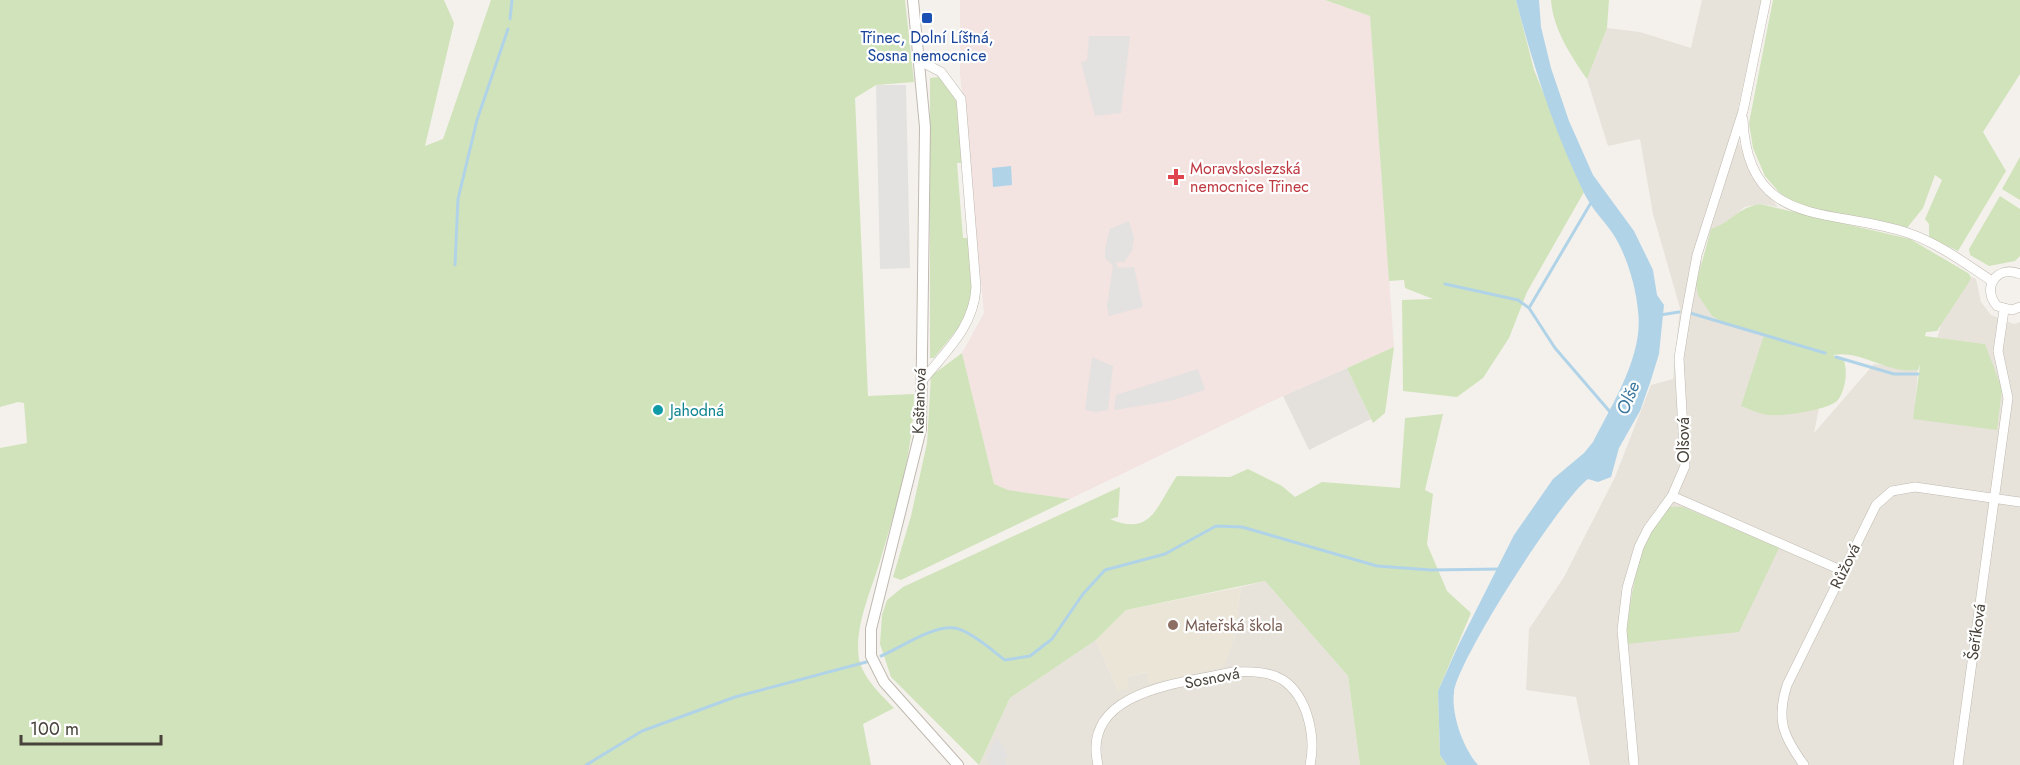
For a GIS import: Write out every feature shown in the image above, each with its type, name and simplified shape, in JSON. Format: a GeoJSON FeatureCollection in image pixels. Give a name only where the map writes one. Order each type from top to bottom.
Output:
{"type":"FeatureCollection","features":[{"type":"Feature","properties":{"kind":"street","name":"Kaštanová"},"geometry":{"type":"LineString","coordinates":[[913,0],[925,127],[921,429],[871,629],[871,656],[884,682],[958,765]]}},
{"type":"Feature","properties":{"kind":"street","name":"Olšová"},"geometry":{"type":"LineString","coordinates":[[1634,764],[1622,630],[1627,588],[1639,547],[1648,529],[1672,496],[1685,466],[1679,358],[1686,314],[1697,255],[1743,111],[1766,0]]}},
{"type":"Feature","properties":{"kind":"street"},"geometry":{"type":"LineString","coordinates":[[920,61],[941,72],[961,99],[976,287],[975,306],[967,326],[922,381]]}},
{"type":"Feature","properties":{"kind":"street","name":"Olšová"},"geometry":{"type":"LineString","coordinates":[[1743,111],[1744,133],[1756,171],[1778,200],[1816,215],[1908,233],[1992,281]]}},
{"type":"Feature","properties":{"kind":"street"},"geometry":{"type":"LineString","coordinates":[[2020,274],[2001,273],[1992,281],[1990,295],[1993,301],[2004,310],[2020,307]]}},
{"type":"Feature","properties":{"kind":"street"},"geometry":{"type":"LineString","coordinates":[[1994,498],[2008,398],[1998,351],[2004,310]]}},
{"type":"Feature","properties":{"kind":"street","name":"Růžová"},"geometry":{"type":"LineString","coordinates":[[1804,765],[1790,746],[1782,727],[1781,704],[1787,685],[1876,505],[1892,491],[1915,487],[2020,502]]}},
{"type":"Feature","properties":{"kind":"street"},"geometry":{"type":"LineString","coordinates":[[1672,496],[1843,572]]}},
{"type":"Feature","properties":{"kind":"street","name":"Šeříková"},"geometry":{"type":"LineString","coordinates":[[1959,765],[1994,498]]}},
{"type":"Feature","properties":{"kind":"street","name":"Sosnová"},"geometry":{"type":"LineString","coordinates":[[1098,765],[1095,754],[1100,728],[1116,706],[1140,693],[1233,672],[1246,672],[1264,673],[1283,680],[1300,699],[1309,721],[1313,749],[1310,765]]}},
{"type":"Feature","properties":{"kind":"shaded area","name":"Moravskoslezská nemocnice Třinec"},"geometry":{"type":"Polygon","coordinates":[[[960,0],[1324,0],[1370,16],[1394,347],[1283,396],[1070,499],[1008,490],[994,484],[962,353],[984,313],[960,74],[960,0]]]}},
{"type":"Feature","properties":{"kind":"shaded area"},"geometry":{"type":"Polygon","coordinates":[[[1702,0],[1762,0],[1738,108],[1739,143],[1755,182],[1778,207],[1760,204],[1745,207],[1726,223],[1711,229],[1701,258],[1707,308],[1712,316],[1723,323],[1764,335],[1785,415],[1819,408],[1814,433],[1874,364],[1918,370],[1914,419],[1985,344],[1937,338],[1941,325],[1971,277],[1976,279],[1981,302],[1991,315],[2014,324],[2020,322],[2020,765],[1590,765],[1576,697],[1526,690],[1529,629],[1564,577],[1615,477],[1651,385],[1673,379],[1680,308],[1653,214],[1640,139],[1608,146],[1587,79],[1607,28],[1640,32],[1691,48],[1702,0]]]}},
{"type":"Feature","properties":{"kind":"shaded area"},"geometry":{"type":"Polygon","coordinates":[[[1089,36],[1130,36],[1121,113],[1095,116],[1081,62],[1087,60],[1089,36]]]}},
{"type":"Feature","properties":{"kind":"shaded area"},"geometry":{"type":"Polygon","coordinates":[[[876,85],[906,85],[910,268],[880,269],[876,85]]]}},
{"type":"Feature","properties":{"kind":"shaded area"},"geometry":{"type":"Polygon","coordinates":[[[1129,221],[1134,238],[1132,251],[1124,262],[1116,262],[1118,268],[1134,267],[1143,307],[1109,316],[1107,306],[1113,266],[1105,258],[1105,248],[1110,229],[1129,221]]]}},
{"type":"Feature","properties":{"kind":"shaded area"},"geometry":{"type":"Polygon","coordinates":[[[1092,357],[1113,366],[1108,410],[1096,412],[1085,410],[1092,357]]]}},
{"type":"Feature","properties":{"kind":"shaded area"},"geometry":{"type":"Polygon","coordinates":[[[1347,368],[1371,419],[1309,450],[1283,396],[1347,368]]]}},
{"type":"Feature","properties":{"kind":"shaded area"},"geometry":{"type":"Polygon","coordinates":[[[1198,369],[1205,390],[1170,401],[1114,410],[1116,395],[1198,369]]]}},
{"type":"Feature","properties":{"kind":"shaded area"},"geometry":{"type":"Polygon","coordinates":[[[1265,581],[1348,676],[1360,765],[979,765],[1010,698],[1096,640],[1118,691],[1127,677],[1147,672],[1150,684],[1234,640],[1241,587],[1265,581]]]}},
{"type":"Feature","properties":{"kind":"shaded area","name":"Mateřská škola"},"geometry":{"type":"Polygon","coordinates":[[[1241,587],[1234,640],[1224,667],[1149,684],[1146,672],[1127,677],[1129,688],[1118,691],[1096,640],[1126,610],[1241,587]]]}},
{"type":"Feature","properties":{"kind":"shaded area"},"geometry":{"type":"Polygon","coordinates":[[[997,737],[1008,756],[1004,759],[1007,765],[991,765],[986,758],[997,737]]]}},
{"type":"Feature","properties":{"kind":"green space"},"geometry":{"type":"Polygon","coordinates":[[[0,0],[444,0],[454,23],[425,146],[443,139],[491,0],[905,0],[914,82],[876,85],[855,98],[868,396],[914,394],[911,437],[903,479],[864,609],[859,634],[859,659],[864,673],[894,708],[863,724],[871,765],[0,765],[0,448],[27,443],[24,403],[18,402],[0,407],[0,0]]]}},
{"type":"Feature","properties":{"kind":"green space"},"geometry":{"type":"Polygon","coordinates":[[[1325,0],[1516,0],[1534,70],[1584,192],[1527,292],[1509,338],[1483,378],[1457,397],[1403,391],[1402,300],[1433,299],[1405,288],[1404,280],[1389,281],[1370,16],[1325,0]]]}},
{"type":"Feature","properties":{"kind":"green space"},"geometry":{"type":"Polygon","coordinates":[[[1551,0],[1609,0],[1607,28],[1587,79],[1559,32],[1551,0]]]}},
{"type":"Feature","properties":{"kind":"green space"},"geometry":{"type":"Polygon","coordinates":[[[1773,0],[2020,0],[2020,74],[1983,132],[2006,171],[1958,251],[1929,237],[1929,224],[1925,219],[1942,180],[1935,175],[1923,208],[1907,228],[1799,206],[1785,199],[1765,176],[1753,148],[1749,123],[1773,0]]]}},
{"type":"Feature","properties":{"kind":"green space"},"geometry":{"type":"Polygon","coordinates":[[[939,77],[953,93],[960,116],[963,163],[957,163],[963,238],[969,238],[972,301],[963,322],[934,358],[930,358],[930,78],[939,77]]]}},
{"type":"Feature","properties":{"kind":"green space"},"geometry":{"type":"Polygon","coordinates":[[[2020,157],[2020,200],[2002,189],[2020,157]]]}},
{"type":"Feature","properties":{"kind":"green space"},"geometry":{"type":"Polygon","coordinates":[[[2000,196],[2020,209],[2020,256],[2015,261],[1989,266],[1970,255],[1969,249],[2000,196]]]}},
{"type":"Feature","properties":{"kind":"green space"},"geometry":{"type":"Polygon","coordinates":[[[1760,204],[1910,239],[1968,273],[1971,277],[1969,282],[1937,331],[1926,332],[1925,336],[1985,344],[2002,389],[1997,430],[1913,419],[1920,365],[1918,370],[1895,369],[1844,354],[1833,355],[1844,361],[1846,376],[1840,397],[1832,404],[1804,412],[1774,415],[1761,414],[1741,406],[1764,335],[1723,323],[1712,316],[1698,295],[1696,284],[1711,229],[1746,209],[1760,204]]]}},
{"type":"Feature","properties":{"kind":"green space"},"geometry":{"type":"Polygon","coordinates":[[[1394,347],[1385,413],[1373,423],[1347,368],[1394,347]]]}},
{"type":"Feature","properties":{"kind":"green space"},"geometry":{"type":"Polygon","coordinates":[[[962,353],[994,484],[1008,490],[1070,499],[901,580],[893,577],[911,516],[927,443],[931,376],[962,353]]]}},
{"type":"Feature","properties":{"kind":"green space"},"geometry":{"type":"Polygon","coordinates":[[[1443,414],[1425,490],[1433,494],[1427,544],[1447,591],[1471,613],[1438,691],[1440,755],[1447,765],[1360,765],[1348,676],[1265,581],[1126,610],[1096,640],[1010,698],[979,765],[891,677],[880,644],[882,615],[887,600],[903,587],[1120,487],[1118,517],[1110,519],[1124,524],[1135,524],[1151,516],[1177,476],[1230,477],[1248,469],[1282,486],[1295,497],[1322,482],[1400,488],[1405,418],[1443,414]]]}},
{"type":"Feature","properties":{"kind":"green space"},"geometry":{"type":"Polygon","coordinates":[[[1667,507],[1683,507],[1779,548],[1739,632],[1627,644],[1626,626],[1641,548],[1667,507]]]}},
{"type":"Feature","properties":{"kind":"water","name":"Olše"},"geometry":{"type":"Polygon","coordinates":[[[1516,0],[1539,0],[1541,27],[1551,68],[1569,121],[1593,175],[1634,231],[1653,270],[1657,295],[1664,305],[1659,354],[1640,411],[1619,448],[1611,477],[1598,482],[1588,479],[1556,516],[1512,581],[1460,674],[1454,692],[1454,710],[1459,730],[1478,765],[1447,765],[1440,755],[1438,691],[1514,535],[1553,479],[1584,453],[1593,442],[1625,379],[1639,328],[1635,292],[1627,263],[1615,237],[1587,199],[1573,170],[1537,74],[1516,0]]]}},
{"type":"Feature","properties":{"kind":"water"},"geometry":{"type":"Polygon","coordinates":[[[1011,166],[1012,185],[993,187],[992,168],[1011,166]]]}},
{"type":"Feature","properties":{"kind":"waterway"},"geometry":{"type":"LineString","coordinates":[[510,19],[512,0]]}},
{"type":"Feature","properties":{"kind":"waterway"},"geometry":{"type":"LineString","coordinates":[[455,265],[458,199],[477,120],[508,29]]}},
{"type":"Feature","properties":{"kind":"waterway","name":"Olše"},"geometry":{"type":"LineString","coordinates":[[1592,201],[1529,308],[1555,348],[1611,413]]}},
{"type":"Feature","properties":{"kind":"waterway"},"geometry":{"type":"LineString","coordinates":[[1445,284],[1518,300],[1529,308]]}},
{"type":"Feature","properties":{"kind":"waterway"},"geometry":{"type":"LineString","coordinates":[[1660,315],[1679,312]]}},
{"type":"Feature","properties":{"kind":"waterway"},"geometry":{"type":"LineString","coordinates":[[1690,313],[1825,353]]}},
{"type":"Feature","properties":{"kind":"waterway"},"geometry":{"type":"LineString","coordinates":[[1836,357],[1894,374],[1918,374]]}},
{"type":"Feature","properties":{"kind":"waterway"},"geometry":{"type":"LineString","coordinates":[[881,656],[926,634],[945,628],[960,629],[1005,660],[1030,656],[1052,639],[1083,594],[1105,570],[1165,554],[1216,526],[1242,527],[1377,566],[1431,570],[1501,569]]}},
{"type":"Feature","properties":{"kind":"waterway"},"geometry":{"type":"LineString","coordinates":[[586,765],[642,731],[735,697],[870,661]]}},
{"type":"Feature","properties":{"kind":"place","name":"Třinec, Dolní Líštná, Sosna nemocnice"},"geometry":{"type":"Point","coordinates":[927,18]}},
{"type":"Feature","properties":{"kind":"place","name":"Moravskoslezská nemocnice Třinec"},"geometry":{"type":"Point","coordinates":[1176,177]}},
{"type":"Feature","properties":{"kind":"place","name":"Jahodná"},"geometry":{"type":"Point","coordinates":[658,410]}},
{"type":"Feature","properties":{"kind":"place","name":"Mateřská škola"},"geometry":{"type":"Point","coordinates":[1173,625]}}]}
